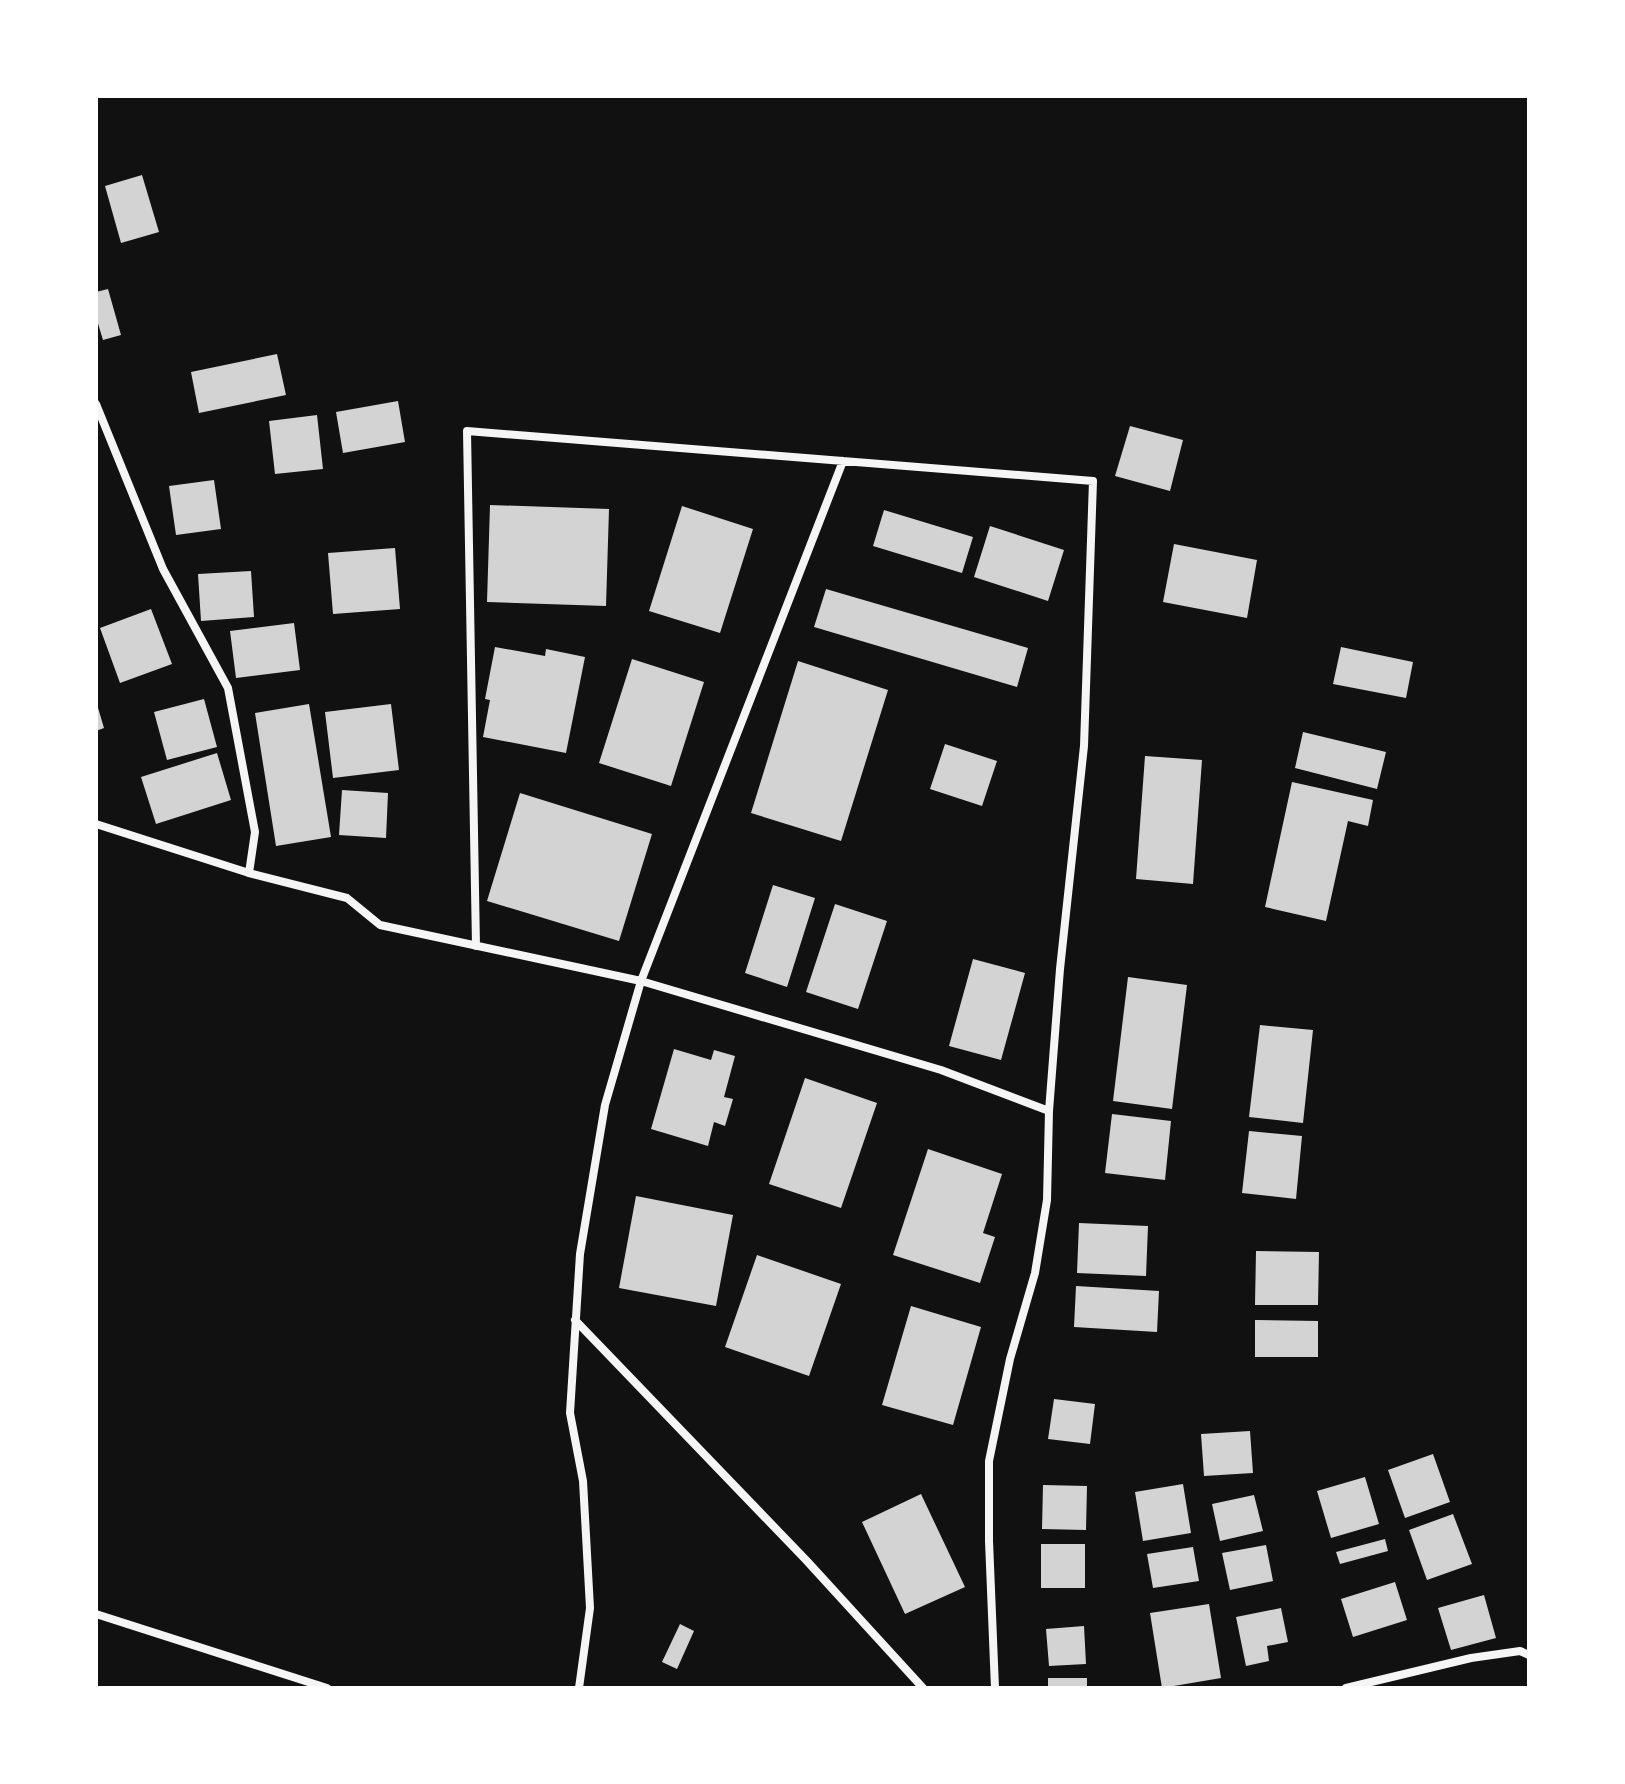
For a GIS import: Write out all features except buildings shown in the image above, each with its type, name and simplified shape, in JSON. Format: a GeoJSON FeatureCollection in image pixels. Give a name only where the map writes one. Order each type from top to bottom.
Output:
{"type":"FeatureCollection","features":[{"type":"Feature","properties":{"kind":"street"},"geometry":{"type":"LineString","coordinates":[[96,404],[163,569],[228,688],[255,832],[249,873]]}},
{"type":"Feature","properties":{"kind":"street"},"geometry":{"type":"LineString","coordinates":[[476,946],[467,431],[1093,481],[1084,746],[1060,969],[1049,1111],[1047,1200],[1035,1273],[1010,1359],[989,1461],[995,1688]]}},
{"type":"Feature","properties":{"kind":"street"},"geometry":{"type":"LineString","coordinates":[[579,1688],[590,1608],[583,1481],[570,1413],[580,1254],[605,1105],[641,981],[843,461]]}},
{"type":"Feature","properties":{"kind":"street"},"geometry":{"type":"LineString","coordinates":[[96,824],[249,873],[347,898],[380,925],[641,981],[941,1070],[1049,1111]]}},
{"type":"Feature","properties":{"kind":"street"},"geometry":{"type":"LineString","coordinates":[[575,1320],[806,1560],[923,1688]]}},
{"type":"Feature","properties":{"kind":"street"},"geometry":{"type":"LineString","coordinates":[[96,1614],[327,1688]]}},
{"type":"Feature","properties":{"kind":"street"},"geometry":{"type":"LineString","coordinates":[[1346,1688],[1471,1658],[1520,1651],[1529,1655]]}}]}
